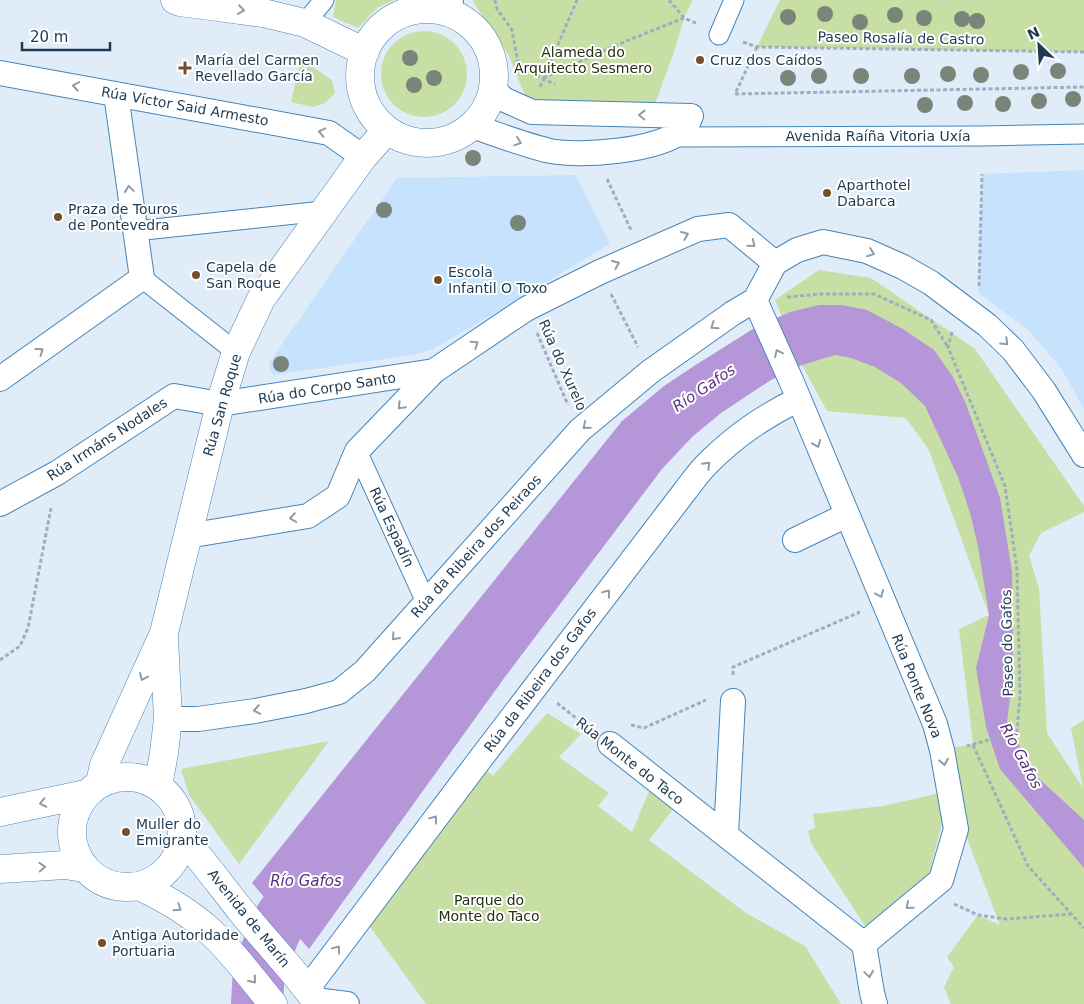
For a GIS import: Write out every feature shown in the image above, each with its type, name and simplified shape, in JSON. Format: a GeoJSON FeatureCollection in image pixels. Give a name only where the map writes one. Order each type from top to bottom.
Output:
{"type":"FeatureCollection","features":[{"type":"Feature","properties":{"kind":"main road"},"geometry":{"type":"LineString","coordinates":[[175,0],[263,14],[305,23],[365,52]]}},
{"type":"Feature","properties":{"kind":"main road"},"geometry":{"type":"LineString","coordinates":[[449,6],[476,29],[485,42],[492,57],[493,90],[482,116],[460,134],[446,140],[431,143],[401,138],[387,130],[375,118],[366,103],[361,86],[360,68],[365,52],[373,37],[384,25],[398,16],[414,10],[449,6]]}},
{"type":"Feature","properties":{"kind":"main road","name":"Rúa San Roque"},"geometry":{"type":"LineString","coordinates":[[93,789],[164,633],[220,404],[236,352],[261,299],[363,157],[387,130]]}},
{"type":"Feature","properties":{"kind":"main road","name":"Rúa San Roque"},"geometry":{"type":"LineString","coordinates":[[158,786],[168,719],[164,633]]}},
{"type":"Feature","properties":{"kind":"main road"},"geometry":{"type":"LineString","coordinates":[[0,812],[93,789],[114,778],[129,776],[144,779],[158,786],[169,796],[177,808],[182,822],[182,837],[178,854],[156,880],[139,886],[124,888],[109,885],[95,878],[84,868],[76,854],[72,839],[72,823],[77,808],[93,789]]}},
{"type":"Feature","properties":{"kind":"main road","name":"Avenida de Marín"},"geometry":{"type":"LineString","coordinates":[[182,837],[309,992]]}},
{"type":"Feature","properties":{"kind":"main road"},"geometry":{"type":"LineString","coordinates":[[0,869],[65,866],[84,868]]}},
{"type":"Feature","properties":{"kind":"main road"},"geometry":{"type":"LineString","coordinates":[[139,886],[160,896],[198,921],[213,934],[272,1004]]}},
{"type":"Feature","properties":{"kind":"street"},"geometry":{"type":"LineString","coordinates":[[305,23],[324,0]]}},
{"type":"Feature","properties":{"kind":"street"},"geometry":{"type":"LineString","coordinates":[[719,35],[734,0]]}},
{"type":"Feature","properties":{"kind":"street","name":"Rúa Víctor Said Armesto"},"geometry":{"type":"LineString","coordinates":[[0,72],[329,133],[363,157]]}},
{"type":"Feature","properties":{"kind":"street","name":"Avenida Raíña Vitoria Uxía"},"geometry":{"type":"LineString","coordinates":[[472,126],[546,150],[569,154],[594,153],[644,147],[672,137],[685,129],[691,116],[532,112],[505,100],[493,90]]}},
{"type":"Feature","properties":{"kind":"street"},"geometry":{"type":"LineString","coordinates":[[116,94],[142,278],[236,352]]}},
{"type":"Feature","properties":{"kind":"street","name":"Avenida Raíña Vitoria Uxía"},"geometry":{"type":"LineString","coordinates":[[672,137],[1084,134]]}},
{"type":"Feature","properties":{"kind":"street"},"geometry":{"type":"LineString","coordinates":[[135,231],[323,211]]}},
{"type":"Feature","properties":{"kind":"street"},"geometry":{"type":"LineString","coordinates":[[187,536],[308,516],[338,496],[358,451],[434,371],[526,310],[643,252],[698,229],[729,225],[775,263]]}},
{"type":"Feature","properties":{"kind":"street"},"geometry":{"type":"LineString","coordinates":[[759,310],[775,263],[797,250],[823,242],[867,251],[903,267],[931,283],[987,324],[1013,350],[1044,391],[1084,455]]}},
{"type":"Feature","properties":{"kind":"street"},"geometry":{"type":"LineString","coordinates":[[0,379],[142,278]]}},
{"type":"Feature","properties":{"kind":"street","name":"Rúa da Ribeira dos Peiraos"},"geometry":{"type":"LineString","coordinates":[[168,719],[198,719],[255,711],[339,692],[365,671],[580,430],[651,371],[733,313],[759,310]]}},
{"type":"Feature","properties":{"kind":"street","name":"Rúa Ponte Nova"},"geometry":{"type":"LineString","coordinates":[[759,310],[796,392],[935,724],[942,750],[956,828],[941,880],[864,944]]}},
{"type":"Feature","properties":{"kind":"street","name":"Rúa do Corpo Santo"},"geometry":{"type":"LineString","coordinates":[[220,404],[434,371]]}},
{"type":"Feature","properties":{"kind":"street","name":"Rúa da Ribeira dos Gafos"},"geometry":{"type":"LineString","coordinates":[[309,992],[535,686],[706,465],[749,427],[768,415],[796,392]]}},
{"type":"Feature","properties":{"kind":"street","name":"Rúa Irmáns Nodales"},"geometry":{"type":"LineString","coordinates":[[1,501],[58,472],[174,396],[220,404]]}},
{"type":"Feature","properties":{"kind":"street","name":"Rúa Espadín"},"geometry":{"type":"LineString","coordinates":[[358,451],[426,602]]}},
{"type":"Feature","properties":{"kind":"street"},"geometry":{"type":"LineString","coordinates":[[795,540],[847,515]]}},
{"type":"Feature","properties":{"kind":"street"},"geometry":{"type":"LineString","coordinates":[[726,835],[733,695]]}},
{"type":"Feature","properties":{"kind":"street","name":"Rúa Monte do Taco"},"geometry":{"type":"LineString","coordinates":[[610,744],[864,944]]}},
{"type":"Feature","properties":{"kind":"street"},"geometry":{"type":"LineString","coordinates":[[864,944],[875,1004]]}},
{"type":"Feature","properties":{"kind":"street"},"geometry":{"type":"LineString","coordinates":[[309,992],[347,1004]]}},
{"type":"Feature","properties":{"kind":"path"},"geometry":{"type":"LineString","coordinates":[[495,0],[498,9],[512,30],[518,64],[558,86]]}},
{"type":"Feature","properties":{"kind":"path"},"geometry":{"type":"LineString","coordinates":[[532,112],[543,79],[577,0]]}},
{"type":"Feature","properties":{"kind":"path"},"geometry":{"type":"LineString","coordinates":[[543,79],[619,44],[684,18],[669,0]]}},
{"type":"Feature","properties":{"kind":"path","name":"Paseo Rosalía de Castro"},"geometry":{"type":"LineString","coordinates":[[684,18],[719,35],[757,47],[1084,52]]}},
{"type":"Feature","properties":{"kind":"path"},"geometry":{"type":"LineString","coordinates":[[757,47],[735,94],[1084,87]]}},
{"type":"Feature","properties":{"kind":"path"},"geometry":{"type":"LineString","coordinates":[[594,153],[643,252]]}},
{"type":"Feature","properties":{"kind":"path"},"geometry":{"type":"LineString","coordinates":[[948,347],[959,304],[978,293],[982,174]]}},
{"type":"Feature","properties":{"kind":"path"},"geometry":{"type":"LineString","coordinates":[[600,272],[651,371]]}},
{"type":"Feature","properties":{"kind":"path","name":"Paseo do Gafos"},"geometry":{"type":"LineString","coordinates":[[759,310],[821,294],[874,294],[931,320],[948,347],[1005,486],[1017,570],[1020,695],[1016,732],[973,744],[1028,866],[1084,928]]}},
{"type":"Feature","properties":{"kind":"path","name":"Rúa do Xurelo"},"geometry":{"type":"LineString","coordinates":[[526,310],[580,430]]}},
{"type":"Feature","properties":{"kind":"path"},"geometry":{"type":"LineString","coordinates":[[0,660],[20,646],[28,628],[58,472]]}},
{"type":"Feature","properties":{"kind":"path"},"geometry":{"type":"LineString","coordinates":[[627,724],[644,728],[733,695],[733,666],[883,602]]}},
{"type":"Feature","properties":{"kind":"path","name":"Rúa Monte do Taco"},"geometry":{"type":"LineString","coordinates":[[535,686],[610,744]]}},
{"type":"Feature","properties":{"kind":"path"},"geometry":{"type":"LineString","coordinates":[[926,892],[978,915],[1006,919],[1071,914]]}},
{"type":"Feature","properties":{"kind":"shaded area"},"geometry":{"type":"Polygon","coordinates":[[[1084,170],[1084,409],[1061,368],[1028,330],[978,293],[982,174],[1084,170]]]}},
{"type":"Feature","properties":{"kind":"shaded area","name":"Escola Infantil O Toxo"},"geometry":{"type":"Polygon","coordinates":[[[576,175],[610,244],[433,349],[413,355],[273,375],[270,371],[269,363],[397,178],[576,175]]]}},
{"type":"Feature","properties":{"kind":"green space"},"geometry":{"type":"Polygon","coordinates":[[[336,0],[394,0],[377,8],[358,28],[333,17],[336,0]]]}},
{"type":"Feature","properties":{"kind":"green space","name":"Alameda do Arquitecto Sesmero"},"geometry":{"type":"Polygon","coordinates":[[[473,0],[693,0],[684,18],[650,118],[535,120],[509,56],[473,0]]]}},
{"type":"Feature","properties":{"kind":"green space"},"geometry":{"type":"Polygon","coordinates":[[[780,0],[1084,0],[1084,52],[757,47],[780,0]]]}},
{"type":"Feature","properties":{"kind":"green space"},"geometry":{"type":"Polygon","coordinates":[[[424,31],[440,35],[454,44],[463,58],[467,74],[463,90],[454,104],[440,113],[424,117],[408,113],[394,104],[385,90],[381,74],[385,58],[394,44],[408,35],[424,31]]]}},
{"type":"Feature","properties":{"kind":"green space"},"geometry":{"type":"Polygon","coordinates":[[[302,60],[332,80],[335,93],[325,103],[313,107],[291,102],[302,60]]]}},
{"type":"Feature","properties":{"kind":"green space"},"geometry":{"type":"Polygon","coordinates":[[[819,270],[871,278],[975,349],[1084,506],[1084,512],[1041,533],[1029,556],[1039,588],[1047,733],[1083,788],[1071,728],[1084,720],[1084,1004],[951,1004],[944,987],[954,967],[947,957],[978,915],[1000,925],[950,794],[942,750],[973,744],[959,629],[989,615],[929,450],[906,418],[827,411],[802,365],[775,300],[819,270]]]}},
{"type":"Feature","properties":{"kind":"green space","name":"Parque do Monte do Taco"},"geometry":{"type":"Polygon","coordinates":[[[547,713],[581,734],[559,757],[609,793],[598,806],[632,832],[650,789],[674,808],[649,840],[746,913],[805,946],[841,1004],[426,1004],[362,916],[478,762],[493,776],[547,713]]]}},
{"type":"Feature","properties":{"kind":"green space"},"geometry":{"type":"Polygon","coordinates":[[[329,741],[239,864],[189,795],[181,769],[329,741]]]}},
{"type":"Feature","properties":{"kind":"green space"},"geometry":{"type":"Polygon","coordinates":[[[940,793],[945,811],[928,878],[865,926],[811,843],[808,831],[815,828],[813,814],[883,806],[940,793]]]}},
{"type":"Feature","properties":{"kind":"water","name":"Río Gafos"},"geometry":{"type":"Polygon","coordinates":[[[819,305],[842,305],[867,310],[903,329],[934,350],[953,377],[966,404],[1000,498],[1012,571],[1012,681],[1007,722],[1034,774],[1084,820],[1084,868],[1000,769],[986,727],[976,668],[989,615],[978,546],[970,513],[958,477],[925,406],[901,383],[875,367],[851,358],[835,355],[802,365],[771,380],[721,413],[692,437],[662,469],[505,677],[309,949],[252,883],[622,421],[664,386],[753,329],[790,312],[819,305]]]}},
{"type":"Feature","properties":{"kind":"waterway","name":"Río Gafos"},"geometry":{"type":"LineString","coordinates":[[257,1004],[259,969],[281,917],[324,858]]}},
{"type":"Feature","properties":{"kind":"place","name":"Cruz dos Caídos"},"geometry":{"type":"Point","coordinates":[700,60]}},
{"type":"Feature","properties":{"kind":"place","name":"María del Carmen Revellado García"},"geometry":{"type":"Point","coordinates":[185,68]}},
{"type":"Feature","properties":{"kind":"place","name":"Aparthotel Dabarca"},"geometry":{"type":"Point","coordinates":[827,193]}},
{"type":"Feature","properties":{"kind":"place","name":"Praza de Touros de Pontevedra"},"geometry":{"type":"Point","coordinates":[58,217]}},
{"type":"Feature","properties":{"kind":"place","name":"Capela de San Roque"},"geometry":{"type":"Point","coordinates":[196,275]}},
{"type":"Feature","properties":{"kind":"place","name":"Escola Infantil O Toxo"},"geometry":{"type":"Point","coordinates":[438,280]}},
{"type":"Feature","properties":{"kind":"place","name":"Muller do Emigrante"},"geometry":{"type":"Point","coordinates":[126,832]}},
{"type":"Feature","properties":{"kind":"place","name":"Antiga Autoridade Portuaria"},"geometry":{"type":"Point","coordinates":[102,943]}}]}
